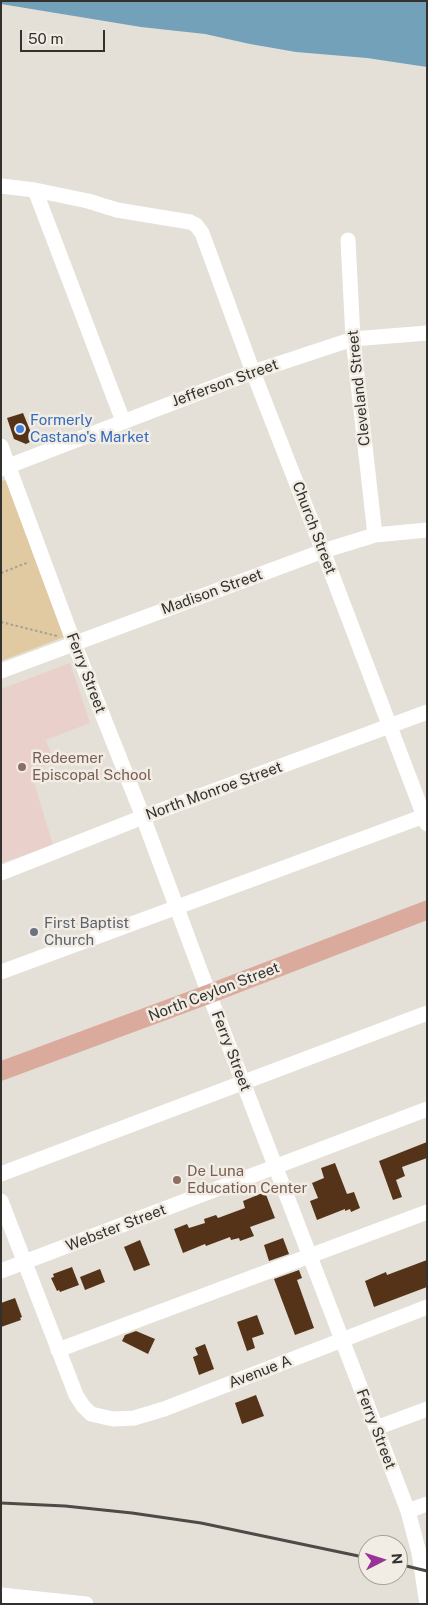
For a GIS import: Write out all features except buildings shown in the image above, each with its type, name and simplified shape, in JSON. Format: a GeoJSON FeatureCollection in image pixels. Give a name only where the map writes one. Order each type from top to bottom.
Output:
{"type":"FeatureCollection","features":[{"type":"Feature","properties":{"kind":"main road","name":"North Ceylon Street"},"geometry":{"type":"LineString","coordinates":[[1,1071],[209,994],[427,910]]}},
{"type":"Feature","properties":{"kind":"street"},"geometry":{"type":"LineString","coordinates":[[1,186],[35,190],[123,421]]}},
{"type":"Feature","properties":{"kind":"street","name":"Church Street"},"geometry":{"type":"LineString","coordinates":[[35,190],[88,201],[117,210],[190,222],[196,225],[202,233],[253,372],[426,818]]}},
{"type":"Feature","properties":{"kind":"street","name":"Cleveland Street"},"geometry":{"type":"LineString","coordinates":[[348,240],[353,339],[375,535]]}},
{"type":"Feature","properties":{"kind":"street","name":"Jefferson Street"},"geometry":{"type":"LineString","coordinates":[[5,467],[253,372],[353,339],[427,333]]}},
{"type":"Feature","properties":{"kind":"street","name":"Ferry Street"},"geometry":{"type":"LineString","coordinates":[[1,446],[5,467],[42,557],[69,640],[143,817],[408,1511],[419,1553],[427,1604]]}},
{"type":"Feature","properties":{"kind":"street","name":"Madison Street"},"geometry":{"type":"LineString","coordinates":[[1,671],[69,640],[323,551],[375,535],[427,530]]}},
{"type":"Feature","properties":{"kind":"street","name":"North Monroe Street"},"geometry":{"type":"LineString","coordinates":[[1,872],[143,817],[427,712]]}},
{"type":"Feature","properties":{"kind":"street"},"geometry":{"type":"LineString","coordinates":[[1,972],[176,906],[426,818]]}},
{"type":"Feature","properties":{"kind":"street"},"geometry":{"type":"LineString","coordinates":[[1,1174],[427,1013]]}},
{"type":"Feature","properties":{"kind":"street","name":"Webster Street"},"geometry":{"type":"LineString","coordinates":[[1,1271],[427,1110]]}},
{"type":"Feature","properties":{"kind":"street"},"geometry":{"type":"LineString","coordinates":[[1,1201],[58,1350],[427,1212]]}},
{"type":"Feature","properties":{"kind":"street","name":"Avenue A"},"geometry":{"type":"LineString","coordinates":[[58,1350],[76,1395],[91,1414],[113,1419],[134,1418],[164,1409],[427,1308]]}},
{"type":"Feature","properties":{"kind":"street"},"geometry":{"type":"LineString","coordinates":[[376,1428],[427,1409]]}},
{"type":"Feature","properties":{"kind":"street"},"geometry":{"type":"LineString","coordinates":[[408,1511],[427,1504]]}},
{"type":"Feature","properties":{"kind":"street"},"geometry":{"type":"LineString","coordinates":[[1,1594],[86,1604]]}},
{"type":"Feature","properties":{"kind":"path"},"geometry":{"type":"LineString","coordinates":[[1,573],[42,557]]}},
{"type":"Feature","properties":{"kind":"path"},"geometry":{"type":"LineString","coordinates":[[1,622],[69,640]]}},
{"type":"Feature","properties":{"kind":"shaded area"},"geometry":{"type":"Polygon","coordinates":[[[6,480],[64,637],[1,661],[1,481],[6,480]]]}},
{"type":"Feature","properties":{"kind":"shaded area","name":"Redeemer Episcopal School"},"geometry":{"type":"Polygon","coordinates":[[[70,663],[90,723],[46,740],[54,762],[31,772],[53,845],[1,863],[1,689],[70,663]]]}},
{"type":"Feature","properties":{"kind":"water"},"geometry":{"type":"Polygon","coordinates":[[[1,1],[427,1],[427,67],[367,58],[296,52],[205,34],[141,27],[1,4],[1,1]]]}},
{"type":"Feature","properties":{"kind":"railway"},"geometry":{"type":"LineString","coordinates":[[1,1503],[65,1506],[201,1523],[358,1556]]}},
{"type":"Feature","properties":{"kind":"railway"},"geometry":{"type":"LineString","coordinates":[[408,1566],[427,1571]]}},
{"type":"Feature","properties":{"kind":"place","name":"Formerly Castano's Market"},"geometry":{"type":"Point","coordinates":[20,429]}},
{"type":"Feature","properties":{"kind":"place","name":"Redeemer Episcopal School"},"geometry":{"type":"Point","coordinates":[22,767]}},
{"type":"Feature","properties":{"kind":"place","name":"First Baptist Church"},"geometry":{"type":"Point","coordinates":[34,932]}},
{"type":"Feature","properties":{"kind":"place","name":"De Luna Education Center"},"geometry":{"type":"Point","coordinates":[177,1180]}}]}
